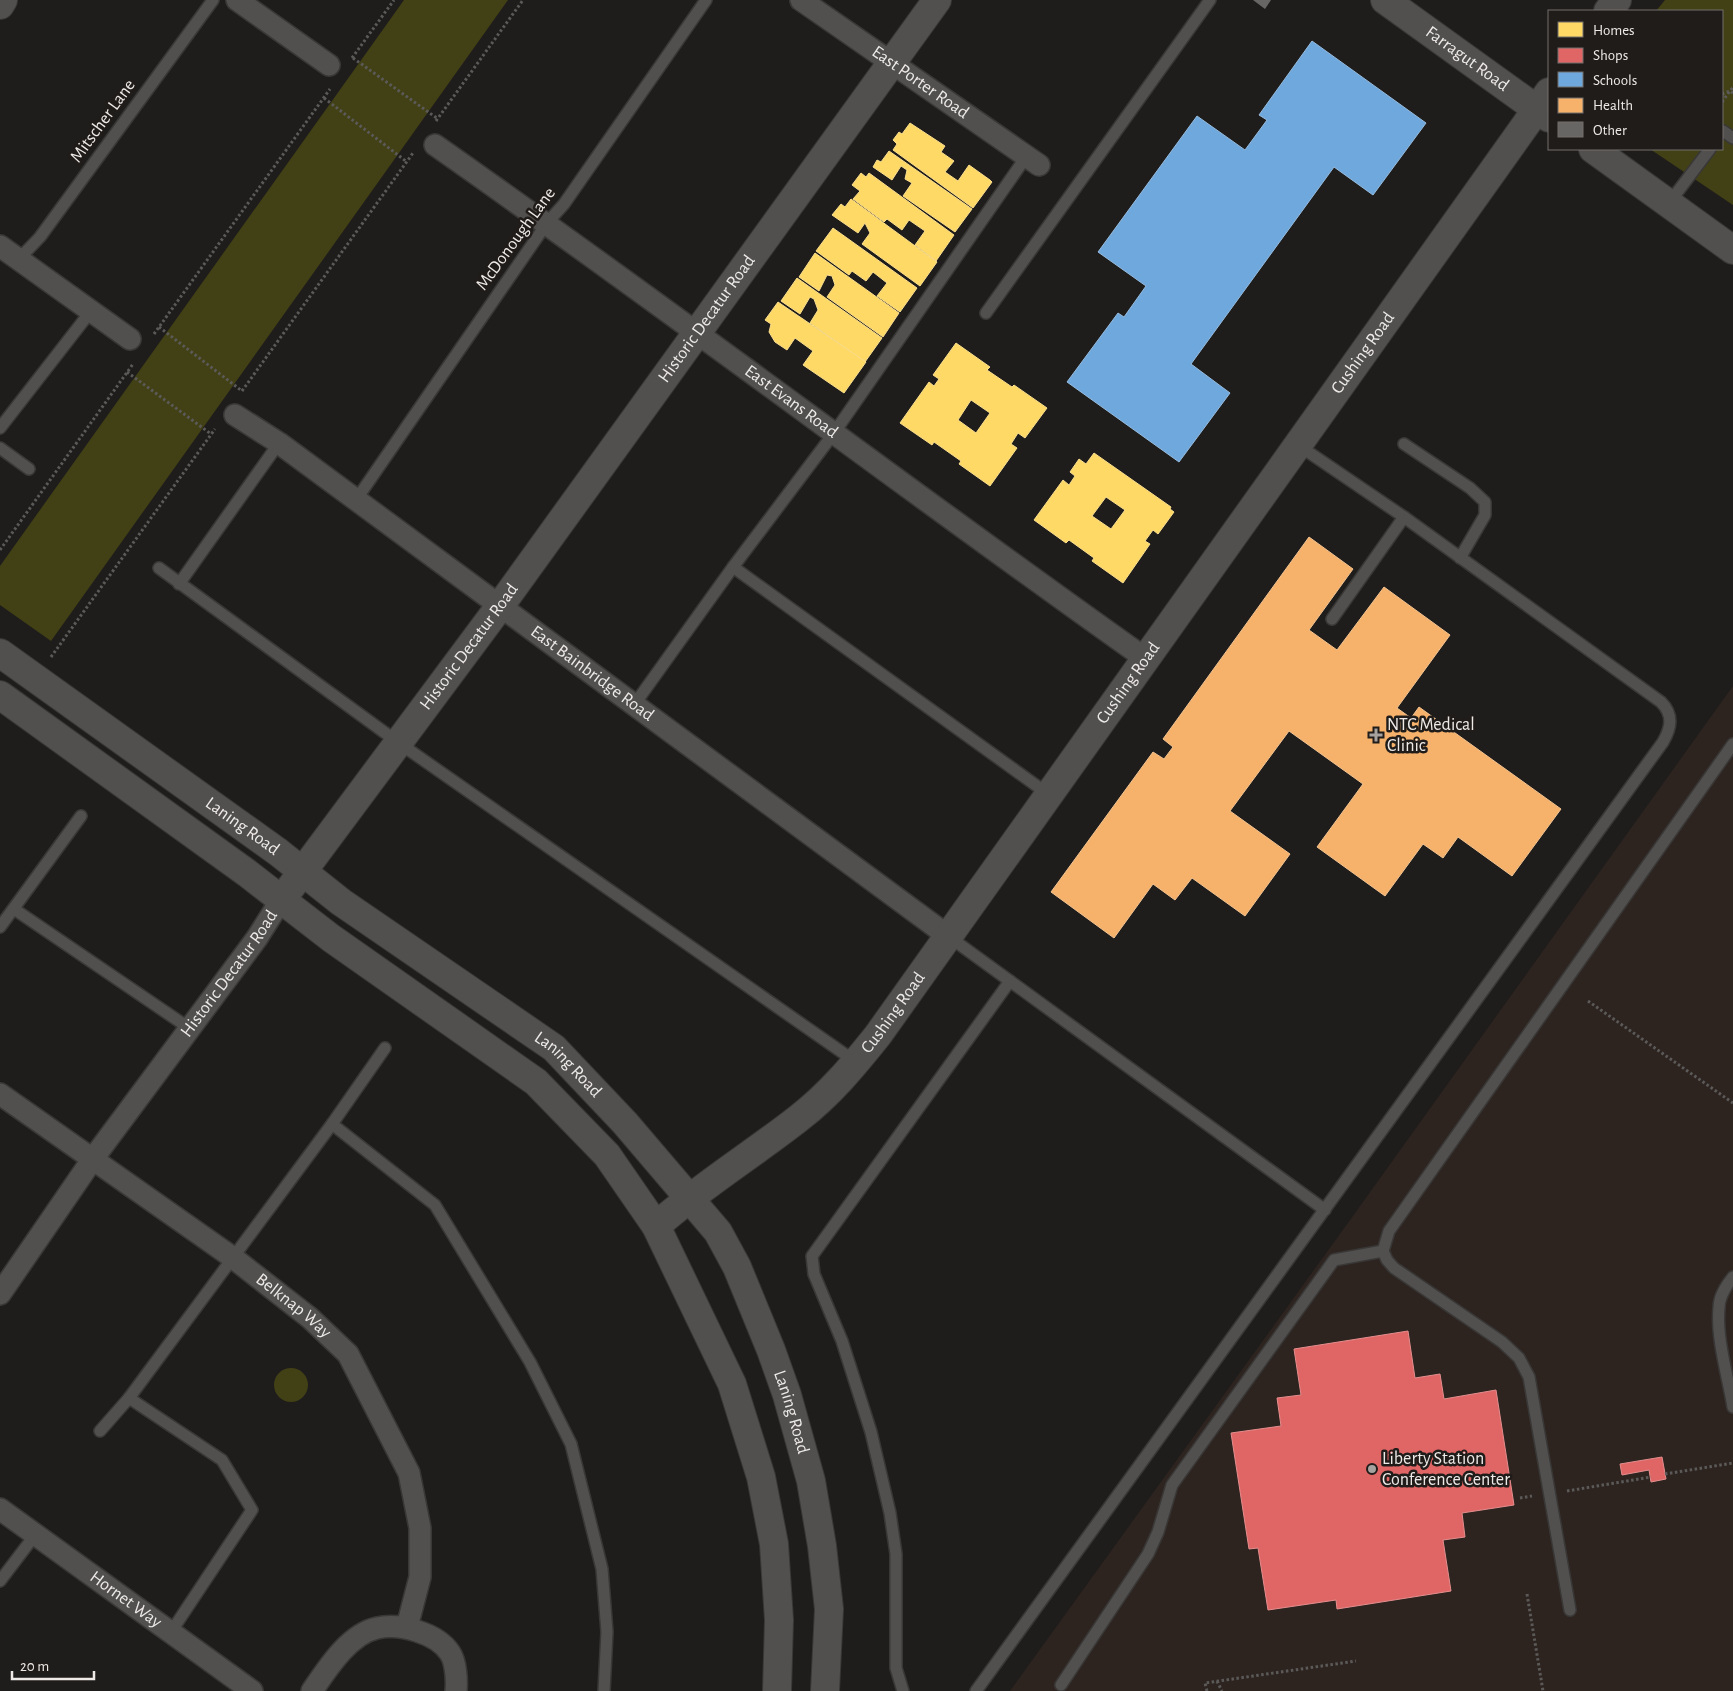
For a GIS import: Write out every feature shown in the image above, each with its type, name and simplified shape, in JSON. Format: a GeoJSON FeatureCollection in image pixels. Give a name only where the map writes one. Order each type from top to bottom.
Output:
{"type":"FeatureCollection","features":[{"type":"Feature","properties":{"kind":"street"},"geometry":{"type":"LineString","coordinates":[[0,5],[3,0]]}},
{"type":"Feature","properties":{"kind":"street"},"geometry":{"type":"LineString","coordinates":[[236,0],[337,71]]}},
{"type":"Feature","properties":{"kind":"street","name":"East Porter Road"},"geometry":{"type":"LineString","coordinates":[[800,0],[1033,161]]}},
{"type":"Feature","properties":{"kind":"street","name":"Historic Decatur Road"},"geometry":{"type":"LineString","coordinates":[[0,1294],[92,1160],[257,938],[281,900],[500,606],[937,0]]}},
{"type":"Feature","properties":{"kind":"street","name":"Farragut Road"},"geometry":{"type":"LineString","coordinates":[[1385,0],[1545,106]]}},
{"type":"Feature","properties":{"kind":"street","name":"Cushing Road"},"geometry":{"type":"LineString","coordinates":[[656,1226],[690,1196],[756,1151],[801,1117],[835,1087],[856,1062],[1298,445],[1545,106]]}},
{"type":"Feature","properties":{"kind":"street","name":"East Evans Road"},"geometry":{"type":"LineString","coordinates":[[428,140],[547,223],[696,334],[1146,659]]}},
{"type":"Feature","properties":{"kind":"street"},"geometry":{"type":"LineString","coordinates":[[1594,150],[1733,250]]}},
{"type":"Feature","properties":{"kind":"street"},"geometry":{"type":"LineString","coordinates":[[0,246],[139,346]]}},
{"type":"Feature","properties":{"kind":"street","name":"East Bainbridge Road"},"geometry":{"type":"LineString","coordinates":[[236,406],[279,443],[948,936]]}},
{"type":"Feature","properties":{"kind":"street","name":"Laning Road"},"geometry":{"type":"LineString","coordinates":[[0,652],[270,847],[340,902],[554,1048],[625,1123],[690,1196],[718,1232],[737,1267],[787,1394],[812,1481],[829,1609],[825,1691]]}},
{"type":"Feature","properties":{"kind":"street","name":"Laning Road"},"geometry":{"type":"LineString","coordinates":[[0,695],[247,873],[446,1021],[536,1082],[606,1155],[656,1226],[732,1384],[760,1477],[774,1554],[779,1620],[777,1691]]}},
{"type":"Feature","properties":{"kind":"street","name":"Belknap Way"},"geometry":{"type":"LineString","coordinates":[[0,1094],[232,1257],[310,1318],[348,1354],[409,1473],[420,1528],[420,1577],[407,1627]]}},
{"type":"Feature","properties":{"kind":"street","name":"Hornet Way"},"geometry":{"type":"LineString","coordinates":[[0,1509],[252,1691]]}},
{"type":"Feature","properties":{"kind":"street"},"geometry":{"type":"LineString","coordinates":[[312,1691],[334,1659],[353,1641],[377,1628],[407,1627],[427,1634],[451,1654],[457,1683],[456,1691]]}},
{"type":"Feature","properties":{"kind":"lane","name":"Mitscher Lane"},"geometry":{"type":"LineString","coordinates":[[18,260],[40,237],[214,0]]}},
{"type":"Feature","properties":{"kind":"lane","name":"McDonough Lane"},"geometry":{"type":"LineString","coordinates":[[356,500],[547,223],[564,204],[706,0]]}},
{"type":"Feature","properties":{"kind":"lane"},"geometry":{"type":"LineString","coordinates":[[986,313],[1210,0]]}},
{"type":"Feature","properties":{"kind":"lane"},"geometry":{"type":"LineString","coordinates":[[1669,204],[1709,150]]}},
{"type":"Feature","properties":{"kind":"lane"},"geometry":{"type":"LineString","coordinates":[[634,705],[733,567],[834,433],[1033,161]]}},
{"type":"Feature","properties":{"kind":"lane"},"geometry":{"type":"LineString","coordinates":[[0,428],[91,311]]}},
{"type":"Feature","properties":{"kind":"lane"},"geometry":{"type":"LineString","coordinates":[[179,584],[279,443]]}},
{"type":"Feature","properties":{"kind":"lane"},"geometry":{"type":"LineString","coordinates":[[1404,444],[1470,488],[1485,502],[1485,515],[1460,558]]}},
{"type":"Feature","properties":{"kind":"lane"},"geometry":{"type":"LineString","coordinates":[[976,1691],[1663,742],[1671,727],[1669,712],[1661,702],[1404,517],[1298,445]]}},
{"type":"Feature","properties":{"kind":"lane"},"geometry":{"type":"LineString","coordinates":[[0,448],[30,469]]}},
{"type":"Feature","properties":{"kind":"lane"},"geometry":{"type":"LineString","coordinates":[[1332,619],[1404,517]]}},
{"type":"Feature","properties":{"kind":"lane"},"geometry":{"type":"LineString","coordinates":[[733,567],[1048,794]]}},
{"type":"Feature","properties":{"kind":"lane"},"geometry":{"type":"LineString","coordinates":[[159,568],[399,743],[856,1062]]}},
{"type":"Feature","properties":{"kind":"lane"},"geometry":{"type":"LineString","coordinates":[[1570,1610],[1529,1377],[1519,1358],[1502,1342],[1394,1268],[1387,1260],[1383,1251],[1389,1231],[1733,744]]}},
{"type":"Feature","properties":{"kind":"lane"},"geometry":{"type":"LineString","coordinates":[[0,928],[81,816]]}},
{"type":"Feature","properties":{"kind":"lane"},"geometry":{"type":"LineString","coordinates":[[14,909],[189,1028]]}},
{"type":"Feature","properties":{"kind":"lane"},"geometry":{"type":"LineString","coordinates":[[948,936],[1325,1210]]}},
{"type":"Feature","properties":{"kind":"lane"},"geometry":{"type":"LineString","coordinates":[[903,1691],[896,1668],[896,1554],[890,1513],[870,1432],[842,1341],[814,1274],[812,1256],[1010,981]]}},
{"type":"Feature","properties":{"kind":"lane"},"geometry":{"type":"LineString","coordinates":[[100,1431],[129,1398],[332,1124],[385,1048]]}},
{"type":"Feature","properties":{"kind":"lane"},"geometry":{"type":"LineString","coordinates":[[332,1124],[435,1206],[530,1362],[571,1444],[602,1569],[607,1632],[604,1691]]}},
{"type":"Feature","properties":{"kind":"lane"},"geometry":{"type":"LineString","coordinates":[[1061,1685],[1148,1554],[1158,1532],[1172,1485],[1334,1260],[1383,1251]]}},
{"type":"Feature","properties":{"kind":"lane"},"geometry":{"type":"LineString","coordinates":[[1733,1277],[1725,1288],[1718,1306],[1719,1324],[1733,1407]]}},
{"type":"Feature","properties":{"kind":"lane"},"geometry":{"type":"LineString","coordinates":[[129,1398],[222,1460],[252,1510],[171,1632]]}},
{"type":"Feature","properties":{"kind":"lane"},"geometry":{"type":"LineString","coordinates":[[0,1581],[35,1535]]}},
{"type":"Feature","properties":{"kind":"path"},"geometry":{"type":"LineString","coordinates":[[0,550],[128,372],[139,346],[159,327],[324,98],[337,71],[352,58],[394,0]]}},
{"type":"Feature","properties":{"kind":"path"},"geometry":{"type":"LineString","coordinates":[[236,406],[242,391],[407,162],[428,140],[438,119],[523,0]]}},
{"type":"Feature","properties":{"kind":"path"},"geometry":{"type":"LineString","coordinates":[[352,58],[438,119]]}},
{"type":"Feature","properties":{"kind":"path"},"geometry":{"type":"LineString","coordinates":[[1723,101],[1732,92],[1733,87]]}},
{"type":"Feature","properties":{"kind":"path"},"geometry":{"type":"LineString","coordinates":[[324,98],[407,162]]}},
{"type":"Feature","properties":{"kind":"path"},"geometry":{"type":"LineString","coordinates":[[159,327],[242,391]]}},
{"type":"Feature","properties":{"kind":"path"},"geometry":{"type":"LineString","coordinates":[[128,372],[212,434]]}},
{"type":"Feature","properties":{"kind":"path"},"geometry":{"type":"LineString","coordinates":[[48,662],[217,427]]}},
{"type":"Feature","properties":{"kind":"path"},"geometry":{"type":"LineString","coordinates":[[1588,1001],[1733,1103]]}},
{"type":"Feature","properties":{"kind":"path"},"geometry":{"type":"LineString","coordinates":[[1665,1474],[1733,1463]]}},
{"type":"Feature","properties":{"kind":"path"},"geometry":{"type":"LineString","coordinates":[[1520,1498],[1651,1477]]}},
{"type":"Feature","properties":{"kind":"path"},"geometry":{"type":"LineString","coordinates":[[1528,1594],[1543,1691]]}},
{"type":"Feature","properties":{"kind":"path"},"geometry":{"type":"LineString","coordinates":[[1207,1691],[1205,1683],[1356,1661]]}},
{"type":"Feature","properties":{"kind":"path"},"geometry":{"type":"LineString","coordinates":[[1217,1681],[1222,1691]]}},
{"type":"Feature","properties":{"kind":"shaded area"},"geometry":{"type":"Polygon","coordinates":[[[404,0],[508,0],[51,641],[0,605],[0,566],[404,0]]]}},
{"type":"Feature","properties":{"kind":"shaded area"},"geometry":{"type":"Polygon","coordinates":[[[1665,0],[1733,0],[1733,205],[1651,150],[1723,150],[1723,10],[1657,10],[1665,0]]]}},
{"type":"Feature","properties":{"kind":"shaded area"},"geometry":{"type":"Polygon","coordinates":[[[1733,686],[1733,1691],[1010,1691],[1353,1216],[1733,686]]]}},
{"type":"Feature","properties":{"kind":"shaded area"},"geometry":{"type":"Polygon","coordinates":[[[291,1368],[298,1369],[303,1373],[307,1378],[307,1392],[303,1397],[298,1401],[291,1402],[284,1401],[279,1397],[275,1392],[274,1385],[275,1378],[279,1373],[284,1369],[291,1368]]]}},
{"type":"Feature","properties":{"kind":"building: Homes"},"geometry":{"type":"Polygon","coordinates":[[[910,123],[945,146],[941,152],[954,161],[945,172],[958,181],[969,165],[992,182],[973,208],[893,150],[897,144],[893,140],[899,132],[902,134],[910,123]]]}},
{"type":"Feature","properties":{"kind":"building: Homes"},"geometry":{"type":"Polygon","coordinates":[[[889,151],[972,209],[955,232],[903,196],[912,183],[905,179],[907,170],[901,166],[892,180],[873,167],[877,160],[881,162],[889,151]]]}},
{"type":"Feature","properties":{"kind":"building: Homes"},"geometry":{"type":"Polygon","coordinates":[[[861,173],[866,177],[869,173],[954,235],[936,261],[915,245],[925,231],[909,220],[902,230],[887,219],[884,222],[853,199],[860,191],[852,185],[861,173]]]}},
{"type":"Feature","properties":{"kind":"building: Homes"},"geometry":{"type":"Polygon","coordinates":[[[851,199],[937,262],[920,286],[862,244],[870,233],[865,223],[858,233],[832,215],[841,204],[845,207],[851,199]]]}},
{"type":"Feature","properties":{"kind":"building: Homes"},"geometry":{"type":"Polygon","coordinates":[[[833,228],[917,288],[900,312],[877,296],[887,283],[873,272],[866,281],[852,271],[849,275],[816,251],[833,228]]]}},
{"type":"Feature","properties":{"kind":"building: Homes"},"geometry":{"type":"Polygon","coordinates":[[[815,253],[899,313],[883,337],[827,297],[835,285],[832,276],[827,275],[819,291],[799,277],[815,253]]]}},
{"type":"Feature","properties":{"kind":"building: Homes"},"geometry":{"type":"Polygon","coordinates":[[[797,278],[882,338],[865,362],[810,323],[818,310],[814,299],[810,297],[800,314],[781,301],[797,278]]]}},
{"type":"Feature","properties":{"kind":"building: Homes"},"geometry":{"type":"Polygon","coordinates":[[[778,302],[866,362],[844,393],[803,365],[813,351],[795,338],[787,350],[775,342],[769,332],[771,324],[765,320],[778,302]]]}},
{"type":"Feature","properties":{"kind":"building: Homes"},"geometry":{"type":"Polygon","coordinates":[[[956,343],[990,367],[987,370],[1012,387],[1014,385],[1047,408],[1025,438],[1018,433],[1011,444],[1017,448],[990,486],[959,464],[961,461],[934,442],[932,445],[900,423],[929,382],[934,386],[939,379],[933,375],[956,343]],[[971,400],[958,420],[976,433],[990,413],[971,400]]]}},
{"type":"Feature","properties":{"kind":"building: Homes"},"geometry":{"type":"Polygon","coordinates":[[[1094,453],[1171,507],[1170,509],[1174,512],[1158,534],[1153,530],[1145,541],[1150,544],[1123,583],[1092,561],[1094,558],[1069,540],[1066,543],[1034,520],[1063,480],[1069,485],[1075,476],[1070,472],[1079,459],[1086,464],[1094,453]],[[1106,497],[1092,516],[1111,529],[1125,510],[1106,497]]]}},
{"type":"Feature","properties":{"kind":"building: Shops","name":"Liberty Station Conference Center"},"geometry":{"type":"Polygon","coordinates":[[[1408,1331],[1415,1378],[1440,1374],[1444,1399],[1496,1390],[1514,1505],[1462,1513],[1465,1537],[1443,1540],[1451,1591],[1337,1609],[1336,1600],[1268,1610],[1258,1548],[1249,1549],[1231,1433],[1281,1426],[1277,1398],[1301,1395],[1294,1349],[1408,1331]]]}},
{"type":"Feature","properties":{"kind":"building: Shops"},"geometry":{"type":"Polygon","coordinates":[[[1662,1457],[1666,1479],[1651,1482],[1649,1470],[1622,1475],[1620,1464],[1662,1457]]]}},
{"type":"Feature","properties":{"kind":"building: Schools"},"geometry":{"type":"Polygon","coordinates":[[[1312,41],[1426,123],[1373,195],[1334,167],[1191,364],[1230,393],[1179,462],[1067,382],[1118,313],[1124,317],[1146,286],[1098,252],[1197,116],[1245,150],[1267,120],[1259,115],[1312,41]]]}},
{"type":"Feature","properties":{"kind":"building: Health","name":"NTC Medical Clinic"},"geometry":{"type":"Polygon","coordinates":[[[1309,537],[1353,569],[1309,630],[1337,650],[1384,587],[1450,635],[1397,708],[1411,718],[1419,707],[1561,809],[1512,876],[1458,837],[1443,858],[1423,844],[1385,896],[1317,847],[1363,784],[1289,731],[1230,811],[1290,854],[1245,916],[1192,878],[1175,900],[1153,884],[1114,938],[1051,892],[1153,752],[1164,759],[1173,747],[1163,739],[1309,537]]]}},
{"type":"Feature","properties":{"kind":"building: Other"},"geometry":{"type":"Polygon","coordinates":[[[1253,0],[1271,0],[1265,9],[1253,0]]]}},
{"type":"Feature","properties":{"kind":"place","name":"NTC Medical Clinic"},"geometry":{"type":"Point","coordinates":[1376,735]}},
{"type":"Feature","properties":{"kind":"place","name":"Liberty Station Conference Center"},"geometry":{"type":"Point","coordinates":[1372,1469]}}]}
